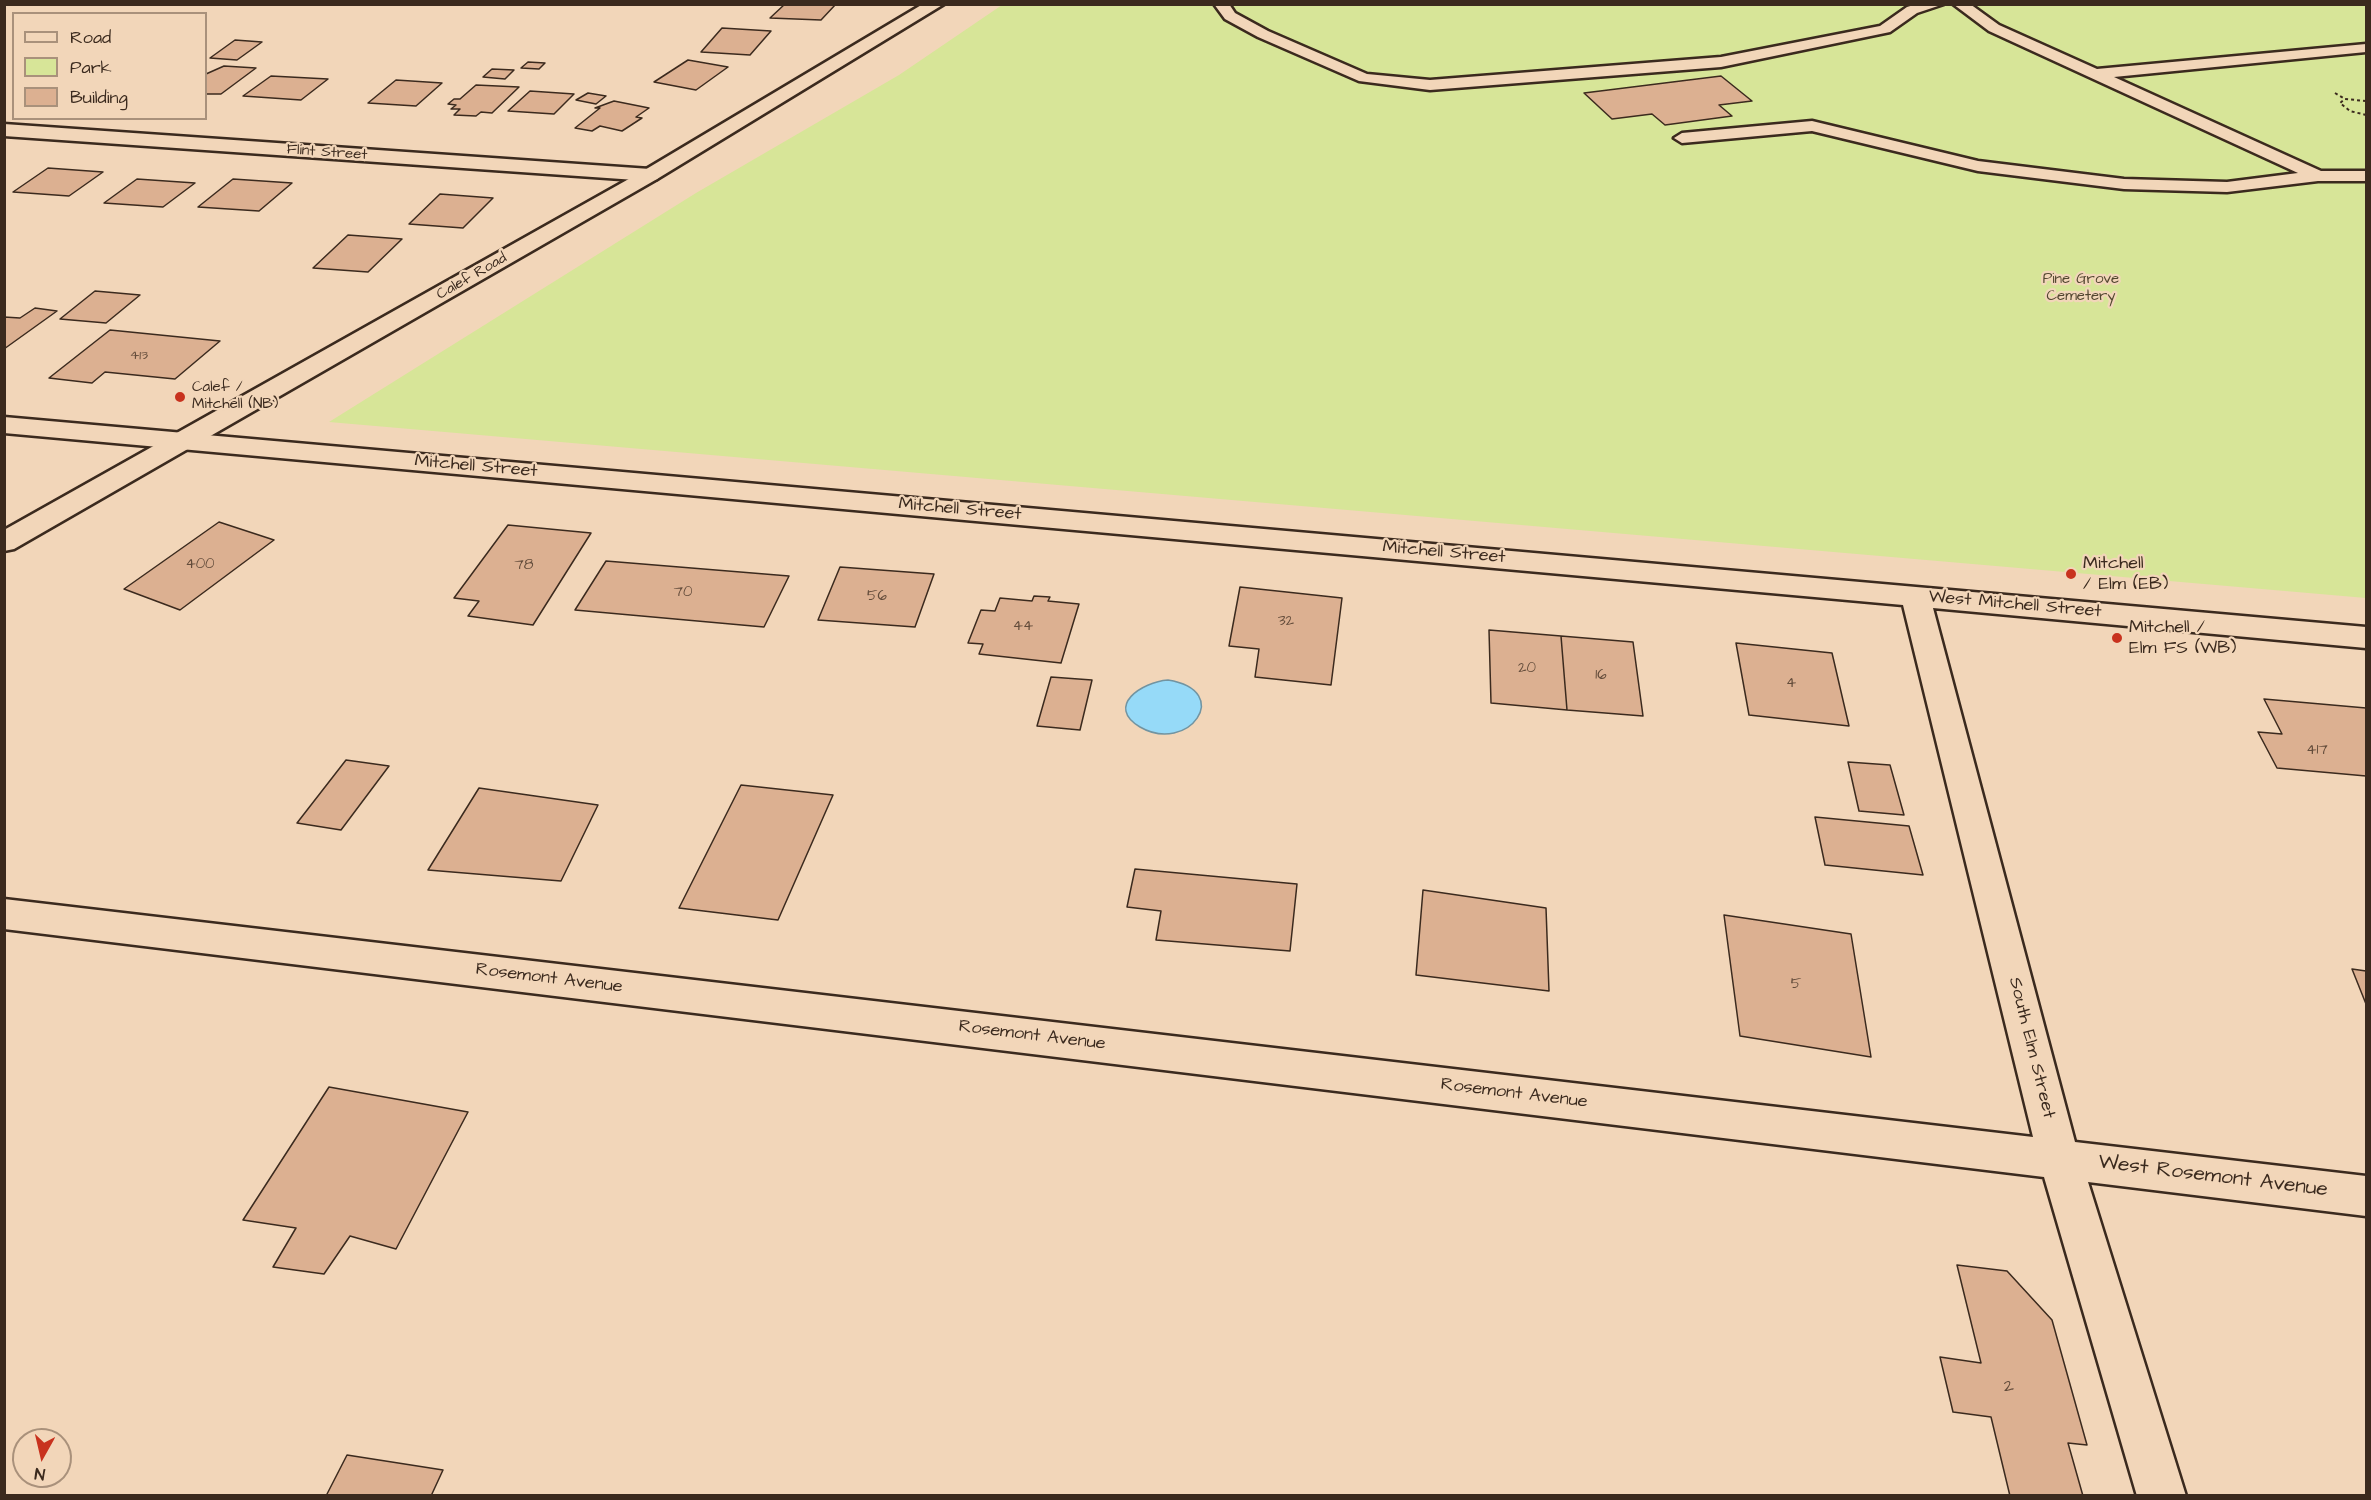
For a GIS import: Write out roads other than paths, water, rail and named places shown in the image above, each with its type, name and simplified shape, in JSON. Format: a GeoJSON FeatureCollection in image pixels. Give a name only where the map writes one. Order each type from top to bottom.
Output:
{"type":"FeatureCollection","features":[{"type":"Feature","properties":{"kind":"street","name":"Calef Road"},"geometry":{"type":"LineString","coordinates":[[4,542],[650,175],[936,4]]}},
{"type":"Feature","properties":{"kind":"street","name":"Flint Street"},"geometry":{"type":"LineString","coordinates":[[4,130],[650,175]]}},
{"type":"Feature","properties":{"kind":"street","name":"Mitchell Street"},"geometry":{"type":"LineString","coordinates":[[4,425],[1915,595]]}},
{"type":"Feature","properties":{"kind":"street","name":"West Mitchell Street"},"geometry":{"type":"LineString","coordinates":[[1915,595],[2367,637]]}},
{"type":"Feature","properties":{"kind":"street","name":"South Elm Street"},"geometry":{"type":"LineString","coordinates":[[1915,595],[2059,1158],[2162,1496]]}},
{"type":"Feature","properties":{"kind":"street","name":"Rosemont Avenue"},"geometry":{"type":"LineString","coordinates":[[4,914],[2059,1158]]}},
{"type":"Feature","properties":{"kind":"street","name":"West Rosemont Avenue"},"geometry":{"type":"LineString","coordinates":[[2059,1158],[2367,1196]]}},
{"type":"Feature","properties":{"kind":"lane"},"geometry":{"type":"LineString","coordinates":[[1221,4],[1230,16],[1263,34],[1364,78],[1430,85],[1721,62],[1884,29],[1912,10],[1937,4]]}},
{"type":"Feature","properties":{"kind":"lane"},"geometry":{"type":"LineString","coordinates":[[1960,4],[1994,28],[2318,176]]}},
{"type":"Feature","properties":{"kind":"lane"},"geometry":{"type":"LineString","coordinates":[[2095,74],[2367,48]]}},
{"type":"Feature","properties":{"kind":"lane"},"geometry":{"type":"LineString","coordinates":[[1799,112],[1812,126]]}},
{"type":"Feature","properties":{"kind":"lane"},"geometry":{"type":"LineString","coordinates":[[1682,138],[1812,126],[1978,166],[2124,184],[2227,187],[2318,176],[2367,176]]}},
{"type":"Feature","properties":{"kind":"water"},"geometry":{"type":"Polygon","coordinates":[[[1168,680],[1188,686],[1199,696],[1201,707],[1197,718],[1188,727],[1174,733],[1158,733],[1140,727],[1130,719],[1126,711],[1131,696],[1148,685],[1168,680]]]}},
{"type":"Feature","properties":{"kind":"place","name":"Calef / Mitchell (NB)"},"geometry":{"type":"Point","coordinates":[180,397]}},
{"type":"Feature","properties":{"kind":"place","name":"Mitchell / Elm (EB)"},"geometry":{"type":"Point","coordinates":[2071,574]}},
{"type":"Feature","properties":{"kind":"place","name":"Mitchell / Elm FS (WB)"},"geometry":{"type":"Point","coordinates":[2117,638]}},
{"type":"Feature","properties":{"kind":"park label","name":"Pine Grove Cemetery"},"geometry":{"type":"Point","coordinates":[2081,288]}}]}
